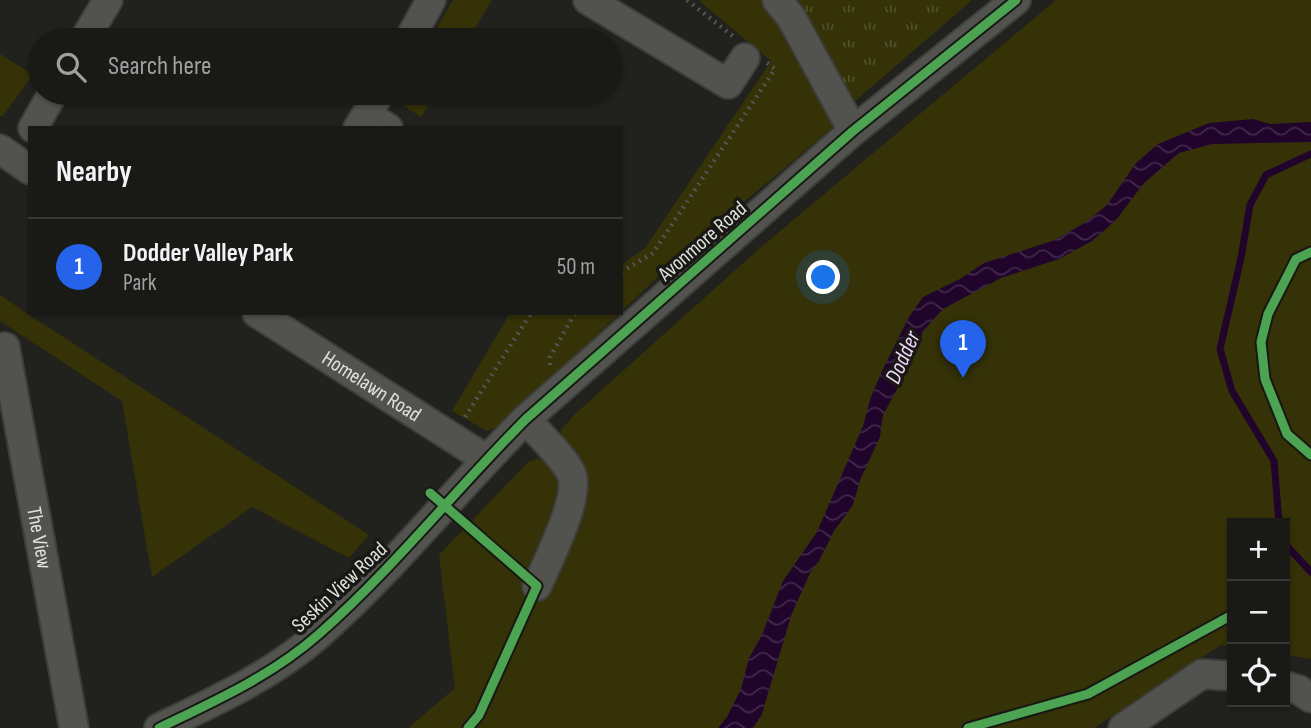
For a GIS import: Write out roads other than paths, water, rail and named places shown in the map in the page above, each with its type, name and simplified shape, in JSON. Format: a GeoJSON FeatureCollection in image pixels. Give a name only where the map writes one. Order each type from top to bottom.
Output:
{"type":"FeatureCollection","features":[{"type":"Feature","properties":{"kind":"street"},"geometry":{"type":"LineString","coordinates":[[91,28],[108,0]]}},
{"type":"Feature","properties":{"kind":"street"},"geometry":{"type":"LineString","coordinates":[[416,28],[431,0]]}},
{"type":"Feature","properties":{"kind":"street"},"geometry":{"type":"LineString","coordinates":[[588,0],[728,84],[748,52]]}},
{"type":"Feature","properties":{"kind":"street"},"geometry":{"type":"LineString","coordinates":[[777,0],[790,17],[853,131]]}},
{"type":"Feature","properties":{"kind":"street","name":"Avonmore Road"},"geometry":{"type":"LineString","coordinates":[[426,525],[526,419],[853,131],[1016,0]]}},
{"type":"Feature","properties":{"kind":"street"},"geometry":{"type":"LineString","coordinates":[[34,126],[46,105]]}},
{"type":"Feature","properties":{"kind":"street"},"geometry":{"type":"LineString","coordinates":[[14,160],[28,136]]}},
{"type":"Feature","properties":{"kind":"street","name":"Homelawn Road"},"geometry":{"type":"LineString","coordinates":[[260,315],[486,459]]}},
{"type":"Feature","properties":{"kind":"street","name":"The View"},"geometry":{"type":"LineString","coordinates":[[5,347],[75,728]]}},
{"type":"Feature","properties":{"kind":"street"},"geometry":{"type":"LineString","coordinates":[[526,419],[573,478],[572,496],[563,527],[537,586]]}},
{"type":"Feature","properties":{"kind":"street","name":"Seskin View Road"},"geometry":{"type":"LineString","coordinates":[[159,728],[249,684],[318,635],[375,581],[426,525]]}},
{"type":"Feature","properties":{"kind":"street"},"geometry":{"type":"LineString","coordinates":[[1122,728],[1202,674],[1227,676]]}},
{"type":"Feature","properties":{"kind":"street"},"geometry":{"type":"LineString","coordinates":[[1290,687],[1311,698]]}},
{"type":"Feature","properties":{"kind":"water","name":"Dodder"},"geometry":{"type":"Polygon","coordinates":[[[1253,119],[1270,124],[1311,122],[1311,142],[1213,144],[1179,153],[1144,183],[1116,220],[1092,241],[1059,259],[1001,278],[943,309],[923,331],[912,362],[883,415],[880,437],[860,480],[853,505],[834,531],[810,573],[791,616],[762,714],[753,728],[718,728],[727,717],[741,689],[749,658],[762,635],[783,581],[817,532],[863,426],[882,371],[909,317],[923,297],[960,279],[984,263],[1055,240],[1086,222],[1107,205],[1136,163],[1158,144],[1209,123],[1253,119]]]}},
{"type":"Feature","properties":{"kind":"waterway"},"geometry":{"type":"LineString","coordinates":[[1279,518],[1274,461],[1232,391],[1220,349],[1250,205],[1266,175],[1311,154]]}},
{"type":"Feature","properties":{"kind":"waterway"},"geometry":{"type":"LineString","coordinates":[[1290,549],[1311,572]]}},
{"type":"Feature","properties":{"kind":"place","name":"Dodder Valley Park"},"geometry":{"type":"Point","coordinates":[963,378]}}]}
